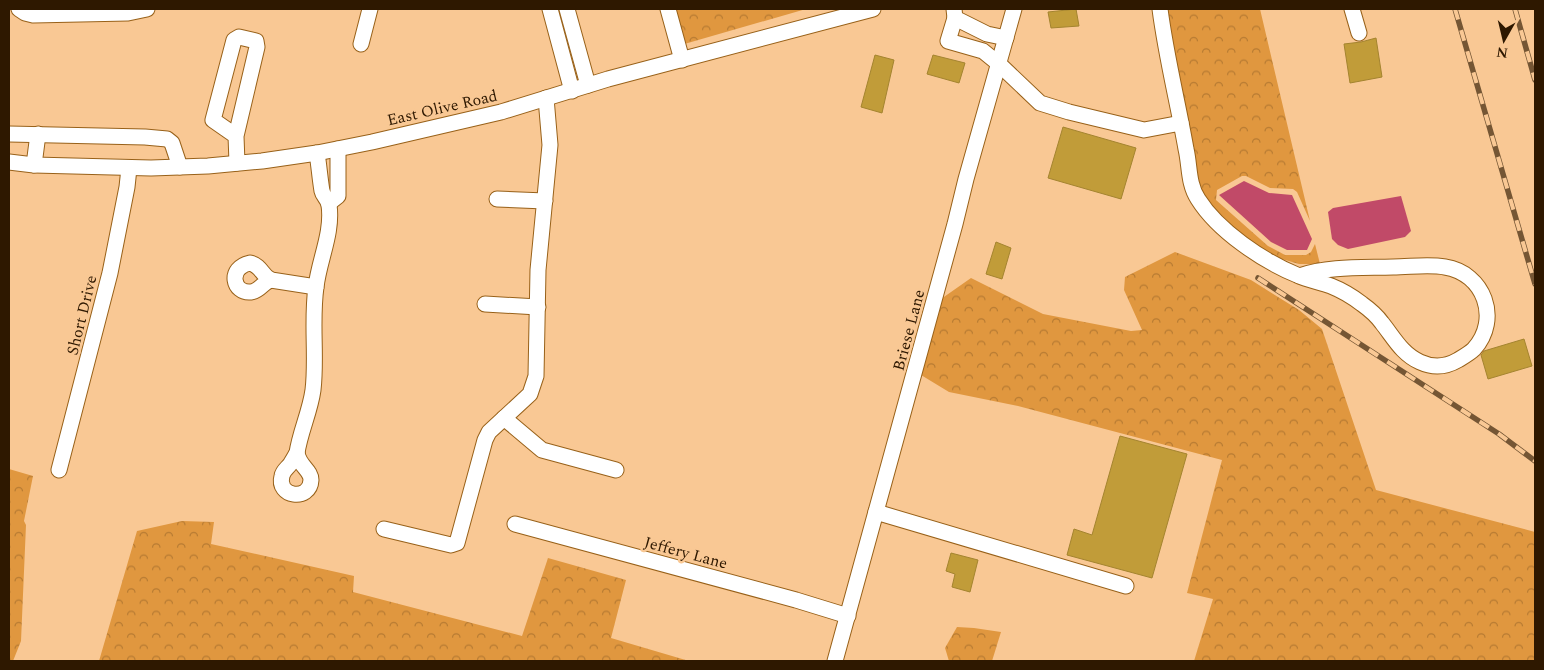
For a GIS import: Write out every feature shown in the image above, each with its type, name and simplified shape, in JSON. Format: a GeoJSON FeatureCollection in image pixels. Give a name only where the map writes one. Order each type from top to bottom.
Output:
{"type":"FeatureCollection","features":[{"type":"Feature","properties":{"kind":"street"},"geometry":{"type":"LineString","coordinates":[[19,9],[33,15],[128,13],[147,9]]}},
{"type":"Feature","properties":{"kind":"street"},"geometry":{"type":"LineString","coordinates":[[361,44],[370,9]]}},
{"type":"Feature","properties":{"kind":"street"},"geometry":{"type":"LineString","coordinates":[[550,9],[572,91]]}},
{"type":"Feature","properties":{"kind":"street"},"geometry":{"type":"LineString","coordinates":[[567,9],[588,86]]}},
{"type":"Feature","properties":{"kind":"street"},"geometry":{"type":"LineString","coordinates":[[668,9],[682,60]]}},
{"type":"Feature","properties":{"kind":"street","name":"East Olive Road"},"geometry":{"type":"LineString","coordinates":[[9,162],[34,165],[129,168],[180,167],[236,163],[317,153],[501,112],[588,86],[873,9]]}},
{"type":"Feature","properties":{"kind":"street","name":"Briese Lane"},"geometry":{"type":"LineString","coordinates":[[835,661],[1014,9]]}},
{"type":"Feature","properties":{"kind":"street"},"geometry":{"type":"LineString","coordinates":[[1160,9],[1187,152],[1190,182],[1197,197],[1211,217],[1230,234],[1272,264],[1299,276],[1334,287],[1362,304],[1381,321],[1406,354],[1428,366],[1450,365],[1474,350],[1486,327],[1487,316],[1484,294],[1470,278],[1443,266],[1341,269],[1314,271],[1299,276]]}},
{"type":"Feature","properties":{"kind":"street"},"geometry":{"type":"LineString","coordinates":[[1352,9],[1359,33]]}},
{"type":"Feature","properties":{"kind":"street"},"geometry":{"type":"LineString","coordinates":[[962,27],[1006,38]]}},
{"type":"Feature","properties":{"kind":"street"},"geometry":{"type":"LineString","coordinates":[[962,27],[983,51],[1040,103],[1144,130],[1181,122]]}},
{"type":"Feature","properties":{"kind":"street"},"geometry":{"type":"LineString","coordinates":[[983,51],[987,34]]}},
{"type":"Feature","properties":{"kind":"street"},"geometry":{"type":"LineString","coordinates":[[236,136],[213,120],[234,40],[239,37],[256,42],[257,47],[236,136],[236,163]]}},
{"type":"Feature","properties":{"kind":"street"},"geometry":{"type":"LineString","coordinates":[[384,529],[451,545],[457,543],[485,440],[489,432],[530,394],[534,386],[536,376],[538,270],[550,145],[546,98]]}},
{"type":"Feature","properties":{"kind":"street"},"geometry":{"type":"LineString","coordinates":[[9,134],[167,138],[172,143],[180,167]]}},
{"type":"Feature","properties":{"kind":"street"},"geometry":{"type":"LineString","coordinates":[[34,165],[38,134]]}},
{"type":"Feature","properties":{"kind":"street"},"geometry":{"type":"LineString","coordinates":[[297,453],[308,414],[312,391],[316,287],[326,242],[329,206],[338,196],[338,149]]}},
{"type":"Feature","properties":{"kind":"street"},"geometry":{"type":"LineString","coordinates":[[317,153],[323,193],[329,206]]}},
{"type":"Feature","properties":{"kind":"street","name":"Short Drive"},"geometry":{"type":"LineString","coordinates":[[59,470],[110,273],[129,168]]}},
{"type":"Feature","properties":{"kind":"street"},"geometry":{"type":"LineString","coordinates":[[497,199],[545,201]]}},
{"type":"Feature","properties":{"kind":"street"},"geometry":{"type":"LineString","coordinates":[[271,280],[316,287]]}},
{"type":"Feature","properties":{"kind":"street"},"geometry":{"type":"LineString","coordinates":[[485,304],[538,307]]}},
{"type":"Feature","properties":{"kind":"street"},"geometry":{"type":"LineString","coordinates":[[504,418],[542,450],[616,470]]}},
{"type":"Feature","properties":{"kind":"street"},"geometry":{"type":"LineString","coordinates":[[876,512],[1126,586]]}},
{"type":"Feature","properties":{"kind":"street","name":"Jeffery Lane"},"geometry":{"type":"LineString","coordinates":[[515,524],[778,595],[848,616]]}},
{"type":"Feature","properties":{"kind":"green space"},"geometry":{"type":"Polygon","coordinates":[[[679,9],[806,9],[674,47],[664,14],[679,9]]]}},
{"type":"Feature","properties":{"kind":"green space"},"geometry":{"type":"Polygon","coordinates":[[[1162,9],[1260,9],[1310,221],[1297,192],[1293,189],[1270,188],[1246,176],[1242,176],[1217,190],[1216,200],[1268,246],[1285,255],[1306,255],[1311,252],[1315,244],[1320,264],[1299,264],[1268,255],[1203,204],[1162,9]]]}},
{"type":"Feature","properties":{"kind":"green space"},"geometry":{"type":"Polygon","coordinates":[[[1175,252],[1251,280],[1299,310],[1322,329],[1376,490],[1535,532],[1535,661],[1194,661],[1213,599],[1187,593],[1222,460],[1018,406],[949,392],[921,375],[941,299],[971,278],[1043,314],[1131,331],[1142,330],[1124,290],[1125,277],[1175,252]]]}},
{"type":"Feature","properties":{"kind":"green space"},"geometry":{"type":"Polygon","coordinates":[[[9,469],[33,476],[24,521],[26,525],[21,641],[13,661],[9,661],[9,469]]]}},
{"type":"Feature","properties":{"kind":"green space"},"geometry":{"type":"Polygon","coordinates":[[[182,521],[214,522],[211,544],[354,576],[353,592],[522,636],[548,558],[626,580],[611,638],[689,661],[99,661],[137,531],[182,521]]]}},
{"type":"Feature","properties":{"kind":"green space"},"geometry":{"type":"Polygon","coordinates":[[[957,627],[1001,632],[992,661],[949,661],[945,648],[957,627]]]}},
{"type":"Feature","properties":{"kind":"shaded area"},"geometry":{"type":"Polygon","coordinates":[[[1244,181],[1269,193],[1292,195],[1312,239],[1307,250],[1287,250],[1271,242],[1219,195],[1244,181]]]}},
{"type":"Feature","properties":{"kind":"shaded area"},"geometry":{"type":"Polygon","coordinates":[[[1401,196],[1411,231],[1405,237],[1348,249],[1338,245],[1332,239],[1328,212],[1333,208],[1401,196]]]}},
{"type":"Feature","properties":{"kind":"building"},"geometry":{"type":"Polygon","coordinates":[[[1076,9],[1079,26],[1051,28],[1048,12],[1076,9]]]}},
{"type":"Feature","properties":{"kind":"building"},"geometry":{"type":"Polygon","coordinates":[[[1376,38],[1382,77],[1350,83],[1344,44],[1376,38]]]}},
{"type":"Feature","properties":{"kind":"building"},"geometry":{"type":"Polygon","coordinates":[[[875,55],[894,60],[882,113],[861,107],[875,55]]]}},
{"type":"Feature","properties":{"kind":"building"},"geometry":{"type":"Polygon","coordinates":[[[933,55],[965,63],[959,83],[927,74],[933,55]]]}},
{"type":"Feature","properties":{"kind":"building"},"geometry":{"type":"Polygon","coordinates":[[[1063,127],[1136,148],[1121,199],[1048,178],[1063,127]]]}},
{"type":"Feature","properties":{"kind":"building"},"geometry":{"type":"Polygon","coordinates":[[[996,242],[1011,248],[1002,279],[986,274],[996,242]]]}},
{"type":"Feature","properties":{"kind":"building"},"geometry":{"type":"Polygon","coordinates":[[[1524,339],[1532,366],[1488,379],[1481,355],[1484,351],[1524,339]]]}},
{"type":"Feature","properties":{"kind":"building"},"geometry":{"type":"Polygon","coordinates":[[[1120,436],[1187,454],[1152,578],[1067,555],[1074,529],[1092,535],[1120,436]]]}},
{"type":"Feature","properties":{"kind":"building"},"geometry":{"type":"Polygon","coordinates":[[[951,553],[978,560],[970,592],[952,587],[955,574],[946,571],[951,553]]]}},
{"type":"Feature","properties":{"kind":"railway"},"geometry":{"type":"LineString","coordinates":[[1455,9],[1535,284]]}},
{"type":"Feature","properties":{"kind":"railway"},"geometry":{"type":"LineString","coordinates":[[1515,9],[1535,80]]}},
{"type":"Feature","properties":{"kind":"railway"},"geometry":{"type":"LineString","coordinates":[[1258,278],[1499,434],[1535,461]]}}]}
